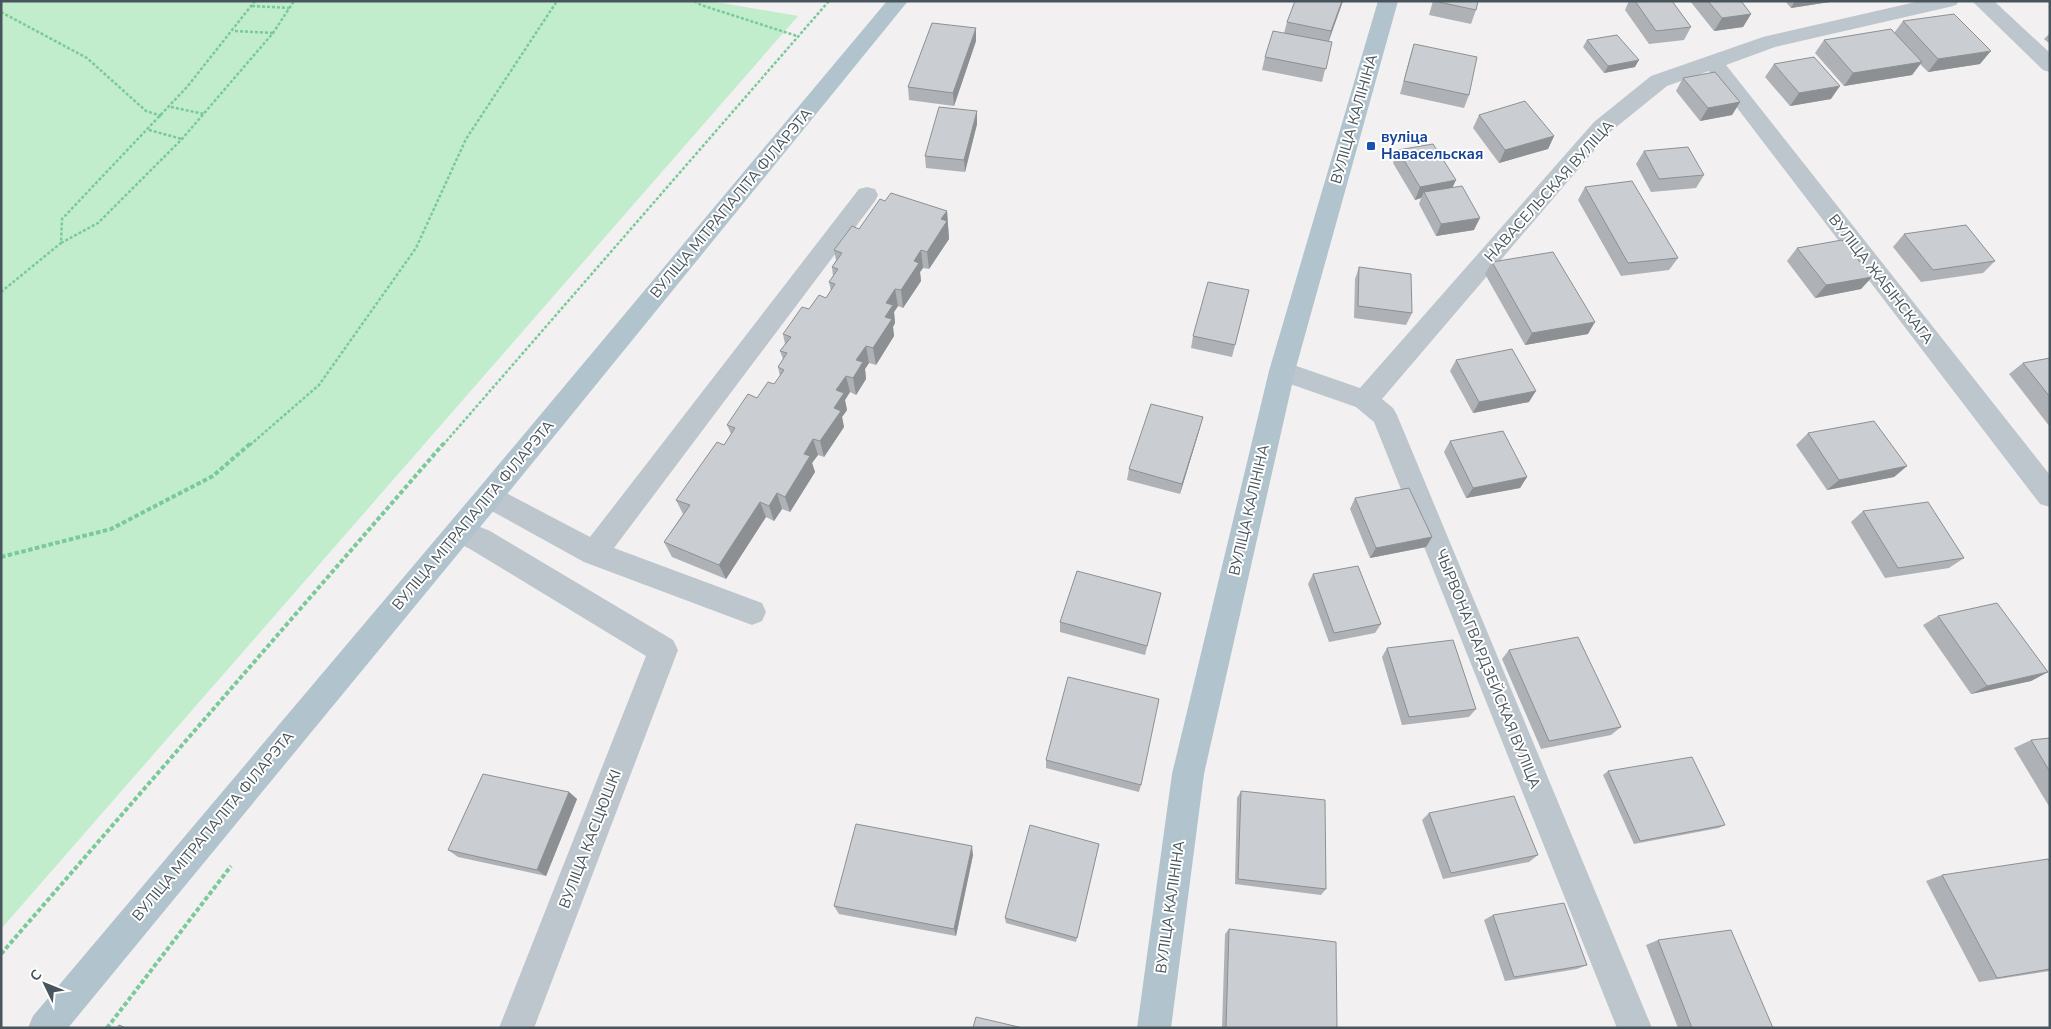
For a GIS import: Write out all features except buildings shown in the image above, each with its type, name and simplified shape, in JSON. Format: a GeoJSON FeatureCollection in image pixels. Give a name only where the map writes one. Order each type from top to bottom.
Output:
{"type":"FeatureCollection","features":[{"type":"Feature","properties":{"kind":"main road","name":"ВУЛІЦА МІТРАПАЛІТА ФІЛАРЭТА"},"geometry":{"type":"LineString","coordinates":[[45,1028],[460,531],[898,1]]}},
{"type":"Feature","properties":{"kind":"main road","name":"ВУЛІЦА КАЛІНІНА"},"geometry":{"type":"LineString","coordinates":[[1154,1028],[1188,774],[1282,370],[1388,1]]}},
{"type":"Feature","properties":{"kind":"street","name":"НАВАСЕЛЬСКАЯ ВУЛІЦА"},"geometry":{"type":"LineString","coordinates":[[1365,400],[1602,128],[1659,82],[1770,42],[1949,1]]}},
{"type":"Feature","properties":{"kind":"street"},"geometry":{"type":"LineString","coordinates":[[1982,1],[2050,65]]}},
{"type":"Feature","properties":{"kind":"street","name":"ВУЛІЦА ЖАБІНСКАГА"},"geometry":{"type":"LineString","coordinates":[[1713,62],[2050,496]]}},
{"type":"Feature","properties":{"kind":"street"},"geometry":{"type":"LineString","coordinates":[[594,553],[867,195]]}},
{"type":"Feature","properties":{"kind":"street","name":"ЧЫРВОНАГВАРДЗЕЙСКАЯ ВУЛІЦА"},"geometry":{"type":"LineString","coordinates":[[1282,370],[1365,400],[1384,415],[1635,1028]]}},
{"type":"Feature","properties":{"kind":"street"},"geometry":{"type":"LineString","coordinates":[[489,496],[594,553],[752,612]]}},
{"type":"Feature","properties":{"kind":"street","name":"ВУЛІЦА КАСЦЮШКІ"},"geometry":{"type":"LineString","coordinates":[[460,531],[480,540],[663,650],[516,1028]]}},
{"type":"Feature","properties":{"kind":"path"},"geometry":{"type":"LineString","coordinates":[[60,242],[62,219],[170,107],[234,31],[255,1]]}},
{"type":"Feature","properties":{"kind":"path"},"geometry":{"type":"LineString","coordinates":[[1,292],[60,242],[98,223],[182,139],[273,32],[294,1]]}},
{"type":"Feature","properties":{"kind":"path"},"geometry":{"type":"LineString","coordinates":[[1,557],[110,529],[213,476],[319,386],[416,248],[466,139],[557,1]]}},
{"type":"Feature","properties":{"kind":"path"},"geometry":{"type":"LineString","coordinates":[[694,1],[701,5],[797,36]]}},
{"type":"Feature","properties":{"kind":"path"},"geometry":{"type":"LineString","coordinates":[[1,954],[829,1]]}},
{"type":"Feature","properties":{"kind":"path"},"geometry":{"type":"LineString","coordinates":[[252,6],[289,8]]}},
{"type":"Feature","properties":{"kind":"path"},"geometry":{"type":"LineString","coordinates":[[1,12],[87,58],[146,111],[162,116]]}},
{"type":"Feature","properties":{"kind":"path"},"geometry":{"type":"LineString","coordinates":[[234,31],[273,32]]}},
{"type":"Feature","properties":{"kind":"path"},"geometry":{"type":"LineString","coordinates":[[170,107],[204,114]]}},
{"type":"Feature","properties":{"kind":"path"},"geometry":{"type":"LineString","coordinates":[[149,130],[182,139]]}},
{"type":"Feature","properties":{"kind":"green space"},"geometry":{"type":"Polygon","coordinates":[[[1,1],[710,1],[798,16],[1,929],[1,1]]]}},
{"type":"Feature","properties":{"kind":"place","name":"вуліца Навасельская"},"geometry":{"type":"Point","coordinates":[1371,146]}}]}
